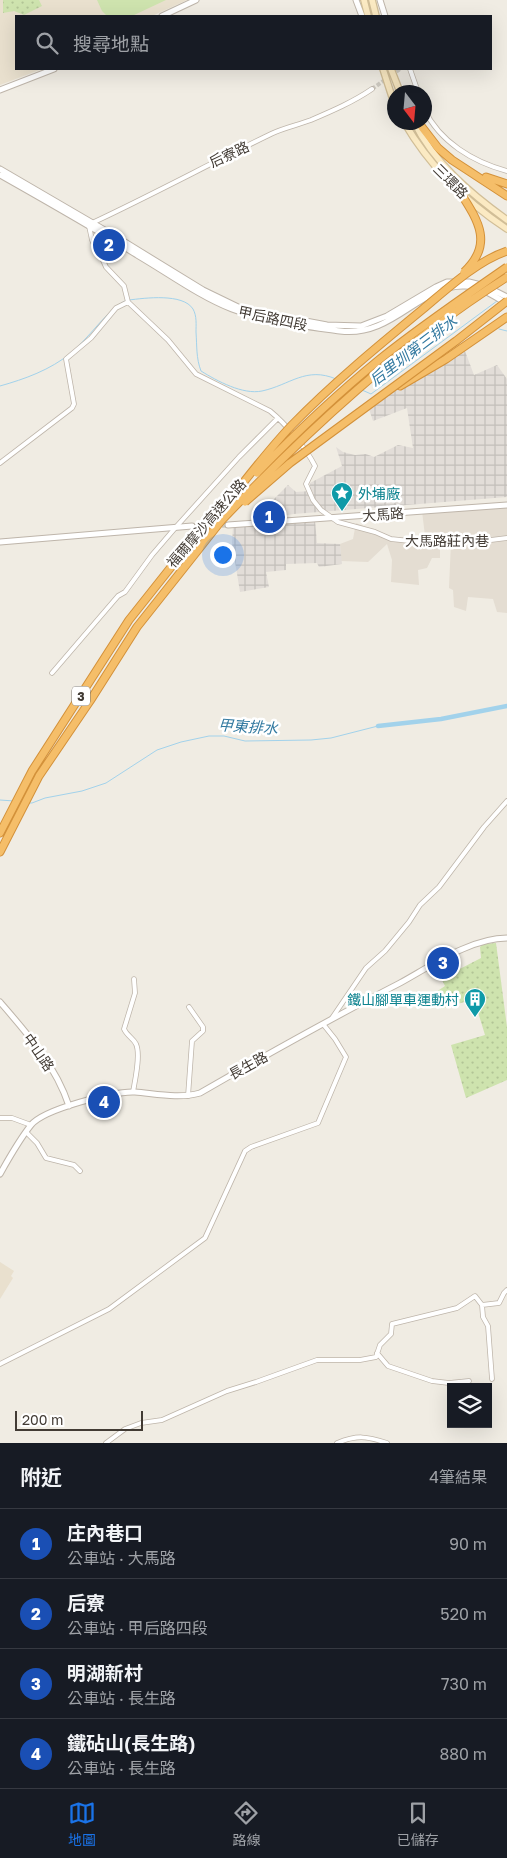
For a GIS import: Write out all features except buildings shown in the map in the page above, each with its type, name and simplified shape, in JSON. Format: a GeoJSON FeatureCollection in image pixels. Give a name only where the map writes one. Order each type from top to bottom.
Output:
{"type":"FeatureCollection","features":[{"type":"Feature","properties":{"kind":"highway"},"geometry":{"type":"LineString","coordinates":[[424,130],[438,148],[452,160],[472,171],[507,196]]}},
{"type":"Feature","properties":{"kind":"highway"},"geometry":{"type":"LineString","coordinates":[[472,171],[507,184]]}},
{"type":"Feature","properties":{"kind":"highway"},"geometry":{"type":"LineString","coordinates":[[231,498],[267,453],[293,425],[352,368],[471,266],[479,253],[481,242],[478,220],[458,189]]}},
{"type":"Feature","properties":{"kind":"highway"},"geometry":{"type":"LineString","coordinates":[[444,291],[487,260],[507,251]]}},
{"type":"Feature","properties":{"kind":"highway","name":"福爾摩沙高速公路"},"geometry":{"type":"LineString","coordinates":[[0,833],[32,771],[129,620],[183,552],[231,498],[288,441],[380,359],[436,316],[507,267]]}},
{"type":"Feature","properties":{"kind":"highway","name":"福爾摩沙高速公路"},"geometry":{"type":"LineString","coordinates":[[0,852],[39,776],[137,627],[225,523],[290,451],[373,377],[437,326],[507,277]]}},
{"type":"Feature","properties":{"kind":"highway"},"geometry":{"type":"LineString","coordinates":[[225,523],[290,463],[507,302]]}},
{"type":"Feature","properties":{"kind":"highway"},"geometry":{"type":"LineString","coordinates":[[370,405],[446,359],[507,317]]}},
{"type":"Feature","properties":{"kind":"main road"},"geometry":{"type":"LineString","coordinates":[[364,0],[368,15]]}},
{"type":"Feature","properties":{"kind":"main road"},"geometry":{"type":"LineString","coordinates":[[372,0],[376,15]]}},
{"type":"Feature","properties":{"kind":"main road"},"geometry":{"type":"LineString","coordinates":[[381,70],[387,85]]}},
{"type":"Feature","properties":{"kind":"main road"},"geometry":{"type":"LineString","coordinates":[[393,70],[396,85]]}},
{"type":"Feature","properties":{"kind":"main road","name":"三環路"},"geometry":{"type":"LineString","coordinates":[[410,130],[436,168],[481,211],[507,229]]}},
{"type":"Feature","properties":{"kind":"main road","name":"三環路"},"geometry":{"type":"LineString","coordinates":[[419,130],[449,172],[474,195],[507,220]]}},
{"type":"Feature","properties":{"kind":"street"},"geometry":{"type":"LineString","coordinates":[[164,15],[196,0]]}},
{"type":"Feature","properties":{"kind":"street"},"geometry":{"type":"LineString","coordinates":[[356,0],[362,15]]}},
{"type":"Feature","properties":{"kind":"street"},"geometry":{"type":"LineString","coordinates":[[380,0],[385,15]]}},
{"type":"Feature","properties":{"kind":"street"},"geometry":{"type":"LineString","coordinates":[[0,90],[51,70]]}},
{"type":"Feature","properties":{"kind":"street"},"geometry":{"type":"LineString","coordinates":[[410,70],[416,85]]}},
{"type":"Feature","properties":{"kind":"street","name":"后寮路"},"geometry":{"type":"LineString","coordinates":[[91,224],[273,133],[311,120],[344,105],[372,88]]}},
{"type":"Feature","properties":{"kind":"street"},"geometry":{"type":"LineString","coordinates":[[432,123],[463,153],[480,162],[507,171]]}},
{"type":"Feature","properties":{"kind":"street","name":"甲后路四段"},"geometry":{"type":"LineString","coordinates":[[0,169],[201,293],[230,308],[278,321],[345,332],[361,330],[388,322],[434,293],[449,287],[466,286],[481,290],[507,302]]}},
{"type":"Feature","properties":{"kind":"street","name":"甲后路四段"},"geometry":{"type":"LineString","coordinates":[[0,175],[91,224],[226,302],[238,307],[279,317],[327,325],[361,326],[387,316],[447,282],[469,282],[485,286],[507,296]]}},
{"type":"Feature","properties":{"kind":"street"},"geometry":{"type":"LineString","coordinates":[[91,224],[92,240],[97,252],[106,267],[124,286],[128,302],[168,340],[196,374],[270,411],[278,418],[310,458],[314,466],[306,484],[317,505],[331,518]]}},
{"type":"Feature","properties":{"kind":"street"},"geometry":{"type":"LineString","coordinates":[[0,462],[72,408],[74,404],[66,360],[91,338],[116,308],[128,302]]}},
{"type":"Feature","properties":{"kind":"street"},"geometry":{"type":"LineString","coordinates":[[52,673],[118,596],[125,592],[176,526],[278,418]]}},
{"type":"Feature","properties":{"kind":"street","name":"大馬路"},"geometry":{"type":"LineString","coordinates":[[225,523],[331,518],[507,505]]}},
{"type":"Feature","properties":{"kind":"street","name":"大馬路莊內巷"},"geometry":{"type":"LineString","coordinates":[[331,518],[391,539],[419,542],[483,541],[507,538]]}},
{"type":"Feature","properties":{"kind":"street"},"geometry":{"type":"LineString","coordinates":[[0,542],[192,526]]}},
{"type":"Feature","properties":{"kind":"street"},"geometry":{"type":"LineString","coordinates":[[331,1020],[366,968],[385,951],[409,922],[420,905],[439,886],[484,827],[507,801]]}},
{"type":"Feature","properties":{"kind":"street","name":"長生路"},"geometry":{"type":"LineString","coordinates":[[31,1125],[41,1117],[69,1106],[110,1094],[133,1092],[188,1096],[200,1092],[323,1024],[478,943],[507,938]]}},
{"type":"Feature","properties":{"kind":"street"},"geometry":{"type":"LineString","coordinates":[[133,1092],[138,1051],[134,1041],[126,1035],[124,1029],[135,993],[134,979]]}},
{"type":"Feature","properties":{"kind":"street","name":"中山路"},"geometry":{"type":"LineString","coordinates":[[0,1002],[36,1046],[65,1092],[69,1106]]}},
{"type":"Feature","properties":{"kind":"street"},"geometry":{"type":"LineString","coordinates":[[188,1096],[192,1041],[203,1031],[203,1027],[189,1007]]}},
{"type":"Feature","properties":{"kind":"street"},"geometry":{"type":"LineString","coordinates":[[0,1364],[108,1309],[205,1238],[244,1151],[318,1123],[346,1057],[323,1024]]}},
{"type":"Feature","properties":{"kind":"street"},"geometry":{"type":"LineString","coordinates":[[0,1118],[12,1118],[31,1125],[0,1174]]}},
{"type":"Feature","properties":{"kind":"street"},"geometry":{"type":"LineString","coordinates":[[27,1133],[37,1143],[46,1158],[74,1165],[80,1171]]}},
{"type":"Feature","properties":{"kind":"street"},"geometry":{"type":"LineString","coordinates":[[482,1305],[499,1303],[507,1290]]}},
{"type":"Feature","properties":{"kind":"street"},"geometry":{"type":"LineString","coordinates":[[106,1443],[125,1429],[141,1423],[162,1420],[227,1391],[316,1360],[360,1360],[376,1357],[380,1345],[391,1334],[392,1324],[457,1308],[475,1296],[482,1305],[483,1318],[488,1326],[492,1379]]}},
{"type":"Feature","properties":{"kind":"street"},"geometry":{"type":"LineString","coordinates":[[377,1353],[388,1366],[432,1382],[469,1381]]}},
{"type":"Feature","properties":{"kind":"street"},"geometry":{"type":"LineString","coordinates":[[337,1443],[363,1436],[387,1443]]}},
{"type":"Feature","properties":{"kind":"shaded area"},"geometry":{"type":"Polygon","coordinates":[[[0,0],[187,0],[154,15],[15,15],[15,70],[39,70],[0,85],[0,0]]]}},
{"type":"Feature","properties":{"kind":"shaded area"},"geometry":{"type":"Polygon","coordinates":[[[465,351],[474,375],[497,365],[507,379],[507,497],[256,517],[288,485],[296,492],[310,491],[310,483],[342,466],[336,447],[343,452],[355,455],[366,454],[374,457],[398,445],[413,448],[407,408],[373,421],[369,409],[393,391],[465,351]]]}},
{"type":"Feature","properties":{"kind":"shaded area"},"geometry":{"type":"Polygon","coordinates":[[[507,505],[507,613],[497,612],[493,599],[468,597],[466,611],[454,607],[453,590],[449,588],[451,542],[440,542],[440,558],[432,558],[427,568],[418,570],[419,585],[391,582],[392,560],[387,544],[368,562],[341,561],[340,544],[353,539],[356,523],[394,538],[425,536],[422,511],[507,505]]]}},
{"type":"Feature","properties":{"kind":"shaded area"},"geometry":{"type":"Polygon","coordinates":[[[315,520],[317,543],[340,544],[342,564],[319,567],[317,563],[286,564],[286,570],[266,572],[269,587],[240,592],[232,543],[233,526],[315,520]]]}},
{"type":"Feature","properties":{"kind":"shaded area"},"geometry":{"type":"Polygon","coordinates":[[[0,1262],[14,1271],[11,1276],[13,1278],[0,1299],[0,1262]]]}},
{"type":"Feature","properties":{"kind":"green space"},"geometry":{"type":"Polygon","coordinates":[[[3,0],[39,0],[42,6],[24,15],[14,11],[3,13],[3,0]]]}},
{"type":"Feature","properties":{"kind":"green space"},"geometry":{"type":"Polygon","coordinates":[[[97,0],[166,0],[134,15],[106,15],[97,0]]]}},
{"type":"Feature","properties":{"kind":"green space","name":"鐵山腳單車運動村"},"geometry":{"type":"Polygon","coordinates":[[[496,943],[507,1027],[507,1080],[466,1098],[451,1045],[485,1035],[474,999],[441,1009],[436,992],[445,986],[436,968],[446,963],[452,973],[481,958],[480,947],[483,944],[496,943]]]}},
{"type":"Feature","properties":{"kind":"waterway","name":"后里圳第三排水"},"geometry":{"type":"LineString","coordinates":[[129,300],[163,298],[188,304],[193,309],[195,315],[197,357],[201,371],[230,386],[255,392],[307,376],[316,375],[336,379]]}},
{"type":"Feature","properties":{"kind":"waterway","name":"后里圳第三排水"},"geometry":{"type":"LineString","coordinates":[[118,305],[125,301]]}},
{"type":"Feature","properties":{"kind":"waterway","name":"后里圳第三排水"},"geometry":{"type":"LineString","coordinates":[[362,390],[371,394],[497,301]]}},
{"type":"Feature","properties":{"kind":"waterway","name":"后里圳第三排水"},"geometry":{"type":"LineString","coordinates":[[0,386],[37,373],[63,359],[81,344],[109,313]]}},
{"type":"Feature","properties":{"kind":"waterway"},"geometry":{"type":"LineString","coordinates":[[499,329],[507,331]]}},
{"type":"Feature","properties":{"kind":"waterway","name":"甲東排水"},"geometry":{"type":"LineString","coordinates":[[378,726],[441,719],[507,706]]}},
{"type":"Feature","properties":{"kind":"waterway","name":"甲東排水"},"geometry":{"type":"LineString","coordinates":[[28,803],[82,791],[106,783],[157,750],[181,742],[209,736],[224,736],[245,741],[311,740],[331,738],[378,726]]}},
{"type":"Feature","properties":{"kind":"waterway","name":"甲東排水"},"geometry":{"type":"LineString","coordinates":[[0,800],[14,801]]}},
{"type":"Feature","properties":{"kind":"tunnel"},"geometry":{"type":"LineString","coordinates":[[372,89],[399,70]]}},
{"type":"Feature","properties":{"kind":"tunnel"},"geometry":{"type":"LineString","coordinates":[[192,526],[228,525]]}},
{"type":"Feature","properties":{"kind":"place","name":"后寮"},"geometry":{"type":"Point","coordinates":[109,245]}},
{"type":"Feature","properties":{"kind":"place","name":"外埔廠"},"geometry":{"type":"Point","coordinates":[342,512]}},
{"type":"Feature","properties":{"kind":"place","name":"庄內巷口"},"geometry":{"type":"Point","coordinates":[269,517]}},
{"type":"Feature","properties":{"kind":"place","name":"明湖新村"},"geometry":{"type":"Point","coordinates":[443,963]}},
{"type":"Feature","properties":{"kind":"place","name":"鐵山腳單車運動村"},"geometry":{"type":"Point","coordinates":[475,1018]}},
{"type":"Feature","properties":{"kind":"place","name":"鐵砧山(長生路)"},"geometry":{"type":"Point","coordinates":[104,1102]}}]}
